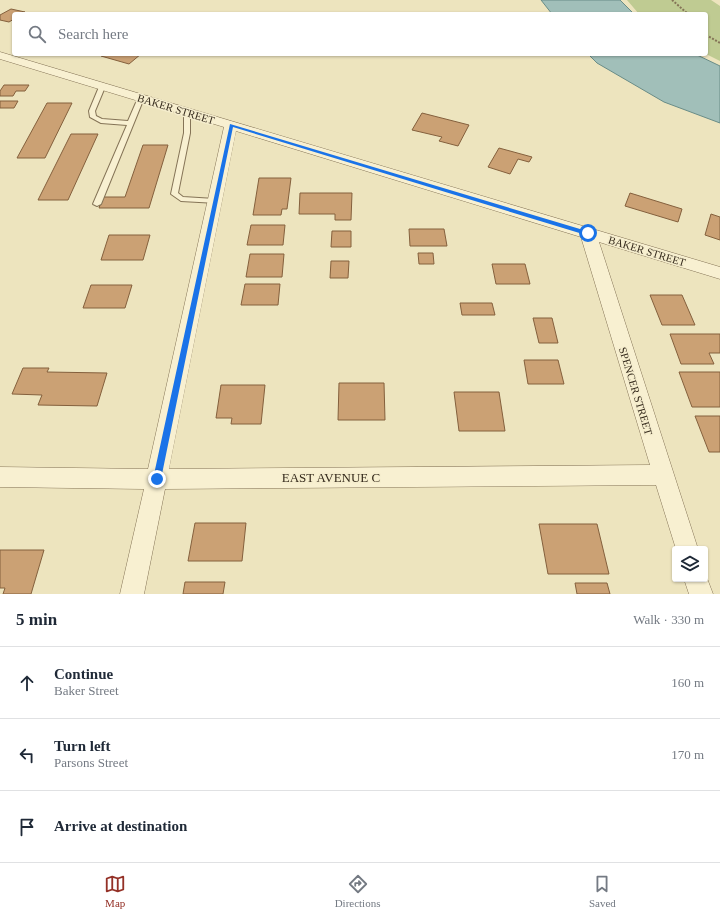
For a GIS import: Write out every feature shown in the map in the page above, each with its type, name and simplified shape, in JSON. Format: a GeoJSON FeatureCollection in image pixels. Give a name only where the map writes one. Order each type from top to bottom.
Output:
{"type":"FeatureCollection","features":[{"type":"Feature","properties":{"kind":"street","name":"BAKER STREET"},"geometry":{"type":"LineString","coordinates":[[0,56],[720,273]]}},
{"type":"Feature","properties":{"kind":"street"},"geometry":{"type":"LineString","coordinates":[[132,594],[231,125]]}},
{"type":"Feature","properties":{"kind":"street","name":"SPENCER STREET"},"geometry":{"type":"LineString","coordinates":[[588,233],[662,475],[686,546]]}},
{"type":"Feature","properties":{"kind":"street","name":"EAST AVENUE C"},"geometry":{"type":"LineString","coordinates":[[0,477],[157,479],[662,475]]}},
{"type":"Feature","properties":{"kind":"street"},"geometry":{"type":"LineString","coordinates":[[697,582],[701,594]]}},
{"type":"Feature","properties":{"kind":"lane"},"geometry":{"type":"LineString","coordinates":[[102,87],[92,111],[93,117],[101,121],[130,123]]}},
{"type":"Feature","properties":{"kind":"lane"},"geometry":{"type":"LineString","coordinates":[[97,204],[141,98]]}},
{"type":"Feature","properties":{"kind":"lane"},"geometry":{"type":"LineString","coordinates":[[187,113],[187,133],[174,194],[181,199],[215,201]]}},
{"type":"Feature","properties":{"kind":"path"},"geometry":{"type":"LineString","coordinates":[[672,0],[686,12]]}},
{"type":"Feature","properties":{"kind":"path"},"geometry":{"type":"LineString","coordinates":[[708,36],[720,44]]}},
{"type":"Feature","properties":{"kind":"green space"},"geometry":{"type":"Polygon","coordinates":[[[627,0],[711,0],[720,6],[720,61],[708,55],[708,12],[637,12],[627,0]]]}},
{"type":"Feature","properties":{"kind":"water"},"geometry":{"type":"Polygon","coordinates":[[[541,0],[620,0],[632,12],[550,12],[541,0]]]}},
{"type":"Feature","properties":{"kind":"water"},"geometry":{"type":"Polygon","coordinates":[[[590,56],[699,56],[720,66],[720,123],[664,102],[597,63],[590,56]]]}},
{"type":"Feature","properties":{"kind":"building"},"geometry":{"type":"Polygon","coordinates":[[[11,9],[25,12],[12,12],[12,20],[9,22],[0,20],[0,15],[11,9]]]}},
{"type":"Feature","properties":{"kind":"building"},"geometry":{"type":"Polygon","coordinates":[[[101,56],[139,56],[129,64],[101,56]]]}},
{"type":"Feature","properties":{"kind":"building"},"geometry":{"type":"Polygon","coordinates":[[[4,85],[29,85],[25,91],[16,91],[13,96],[0,96],[0,91],[4,85]]]}},
{"type":"Feature","properties":{"kind":"building"},"geometry":{"type":"Polygon","coordinates":[[[0,101],[18,101],[14,108],[0,108],[0,101]]]}},
{"type":"Feature","properties":{"kind":"building"},"geometry":{"type":"Polygon","coordinates":[[[47,103],[72,103],[45,158],[17,158],[47,103]]]}},
{"type":"Feature","properties":{"kind":"building"},"geometry":{"type":"Polygon","coordinates":[[[422,113],[469,125],[458,146],[439,141],[442,137],[412,130],[422,113]]]}},
{"type":"Feature","properties":{"kind":"building"},"geometry":{"type":"Polygon","coordinates":[[[71,134],[98,134],[68,200],[38,200],[71,134]]]}},
{"type":"Feature","properties":{"kind":"building"},"geometry":{"type":"Polygon","coordinates":[[[143,145],[168,145],[149,208],[99,208],[103,197],[125,197],[143,145]]]}},
{"type":"Feature","properties":{"kind":"building"},"geometry":{"type":"Polygon","coordinates":[[[499,148],[532,157],[529,162],[518,159],[510,174],[488,167],[499,148]]]}},
{"type":"Feature","properties":{"kind":"building"},"geometry":{"type":"Polygon","coordinates":[[[259,178],[291,178],[287,209],[282,209],[281,215],[253,215],[259,178]]]}},
{"type":"Feature","properties":{"kind":"building"},"geometry":{"type":"Polygon","coordinates":[[[300,193],[352,193],[351,220],[335,220],[335,214],[299,214],[300,193]]]}},
{"type":"Feature","properties":{"kind":"building"},"geometry":{"type":"Polygon","coordinates":[[[630,193],[682,209],[678,222],[625,206],[630,193]]]}},
{"type":"Feature","properties":{"kind":"building"},"geometry":{"type":"Polygon","coordinates":[[[711,214],[720,217],[720,240],[705,235],[711,214]]]}},
{"type":"Feature","properties":{"kind":"building"},"geometry":{"type":"Polygon","coordinates":[[[251,225],[285,225],[283,245],[247,245],[251,225]]]}},
{"type":"Feature","properties":{"kind":"building"},"geometry":{"type":"Polygon","coordinates":[[[409,229],[444,229],[447,246],[410,246],[409,229]]]}},
{"type":"Feature","properties":{"kind":"building"},"geometry":{"type":"Polygon","coordinates":[[[332,231],[351,231],[351,247],[331,247],[332,231]]]}},
{"type":"Feature","properties":{"kind":"building"},"geometry":{"type":"Polygon","coordinates":[[[109,235],[150,235],[143,260],[101,260],[109,235]]]}},
{"type":"Feature","properties":{"kind":"building"},"geometry":{"type":"Polygon","coordinates":[[[418,253],[433,253],[434,264],[419,264],[418,253]]]}},
{"type":"Feature","properties":{"kind":"building"},"geometry":{"type":"Polygon","coordinates":[[[250,254],[284,254],[282,277],[246,277],[250,254]]]}},
{"type":"Feature","properties":{"kind":"building"},"geometry":{"type":"Polygon","coordinates":[[[331,261],[349,261],[348,278],[330,278],[331,261]]]}},
{"type":"Feature","properties":{"kind":"building"},"geometry":{"type":"Polygon","coordinates":[[[492,264],[525,264],[530,284],[496,284],[492,264]]]}},
{"type":"Feature","properties":{"kind":"building"},"geometry":{"type":"Polygon","coordinates":[[[245,284],[280,284],[278,305],[241,305],[245,284]]]}},
{"type":"Feature","properties":{"kind":"building"},"geometry":{"type":"Polygon","coordinates":[[[91,285],[132,285],[125,308],[83,308],[91,285]]]}},
{"type":"Feature","properties":{"kind":"building"},"geometry":{"type":"Polygon","coordinates":[[[650,295],[682,295],[695,325],[662,325],[650,295]]]}},
{"type":"Feature","properties":{"kind":"building"},"geometry":{"type":"Polygon","coordinates":[[[460,303],[492,303],[495,315],[462,315],[460,303]]]}},
{"type":"Feature","properties":{"kind":"building"},"geometry":{"type":"Polygon","coordinates":[[[533,318],[552,318],[558,343],[539,343],[533,318]]]}},
{"type":"Feature","properties":{"kind":"building"},"geometry":{"type":"Polygon","coordinates":[[[670,334],[720,334],[720,353],[709,353],[714,364],[681,364],[670,334]]]}},
{"type":"Feature","properties":{"kind":"building"},"geometry":{"type":"Polygon","coordinates":[[[524,360],[558,360],[564,384],[528,384],[524,360]]]}},
{"type":"Feature","properties":{"kind":"building"},"geometry":{"type":"Polygon","coordinates":[[[23,368],[49,368],[47,372],[107,373],[97,406],[38,405],[42,395],[12,394],[23,368]]]}},
{"type":"Feature","properties":{"kind":"building"},"geometry":{"type":"Polygon","coordinates":[[[679,372],[720,372],[720,407],[692,407],[679,372]]]}},
{"type":"Feature","properties":{"kind":"building"},"geometry":{"type":"Polygon","coordinates":[[[339,383],[384,383],[385,420],[338,420],[339,383]]]}},
{"type":"Feature","properties":{"kind":"building"},"geometry":{"type":"Polygon","coordinates":[[[221,385],[265,385],[261,424],[231,424],[232,418],[216,418],[221,385]]]}},
{"type":"Feature","properties":{"kind":"building"},"geometry":{"type":"Polygon","coordinates":[[[454,392],[499,392],[505,431],[459,431],[454,392]]]}},
{"type":"Feature","properties":{"kind":"building"},"geometry":{"type":"Polygon","coordinates":[[[695,416],[720,416],[720,452],[709,452],[695,416]]]}},
{"type":"Feature","properties":{"kind":"building"},"geometry":{"type":"Polygon","coordinates":[[[195,523],[246,523],[242,561],[188,561],[195,523]]]}},
{"type":"Feature","properties":{"kind":"building"},"geometry":{"type":"Polygon","coordinates":[[[539,524],[597,524],[609,574],[548,574],[539,524]]]}},
{"type":"Feature","properties":{"kind":"building"},"geometry":{"type":"Polygon","coordinates":[[[0,550],[44,550],[31,594],[3,594],[5,588],[0,588],[0,550]]]}},
{"type":"Feature","properties":{"kind":"building"},"geometry":{"type":"Polygon","coordinates":[[[185,582],[225,582],[223,594],[183,594],[185,582]]]}},
{"type":"Feature","properties":{"kind":"building"},"geometry":{"type":"Polygon","coordinates":[[[575,583],[607,583],[610,594],[577,594],[575,583]]]}},
{"type":"Feature","properties":{"kind":"route"},"geometry":{"type":"LineString","coordinates":[[157,479],[231,125],[588,233]]}}]}
